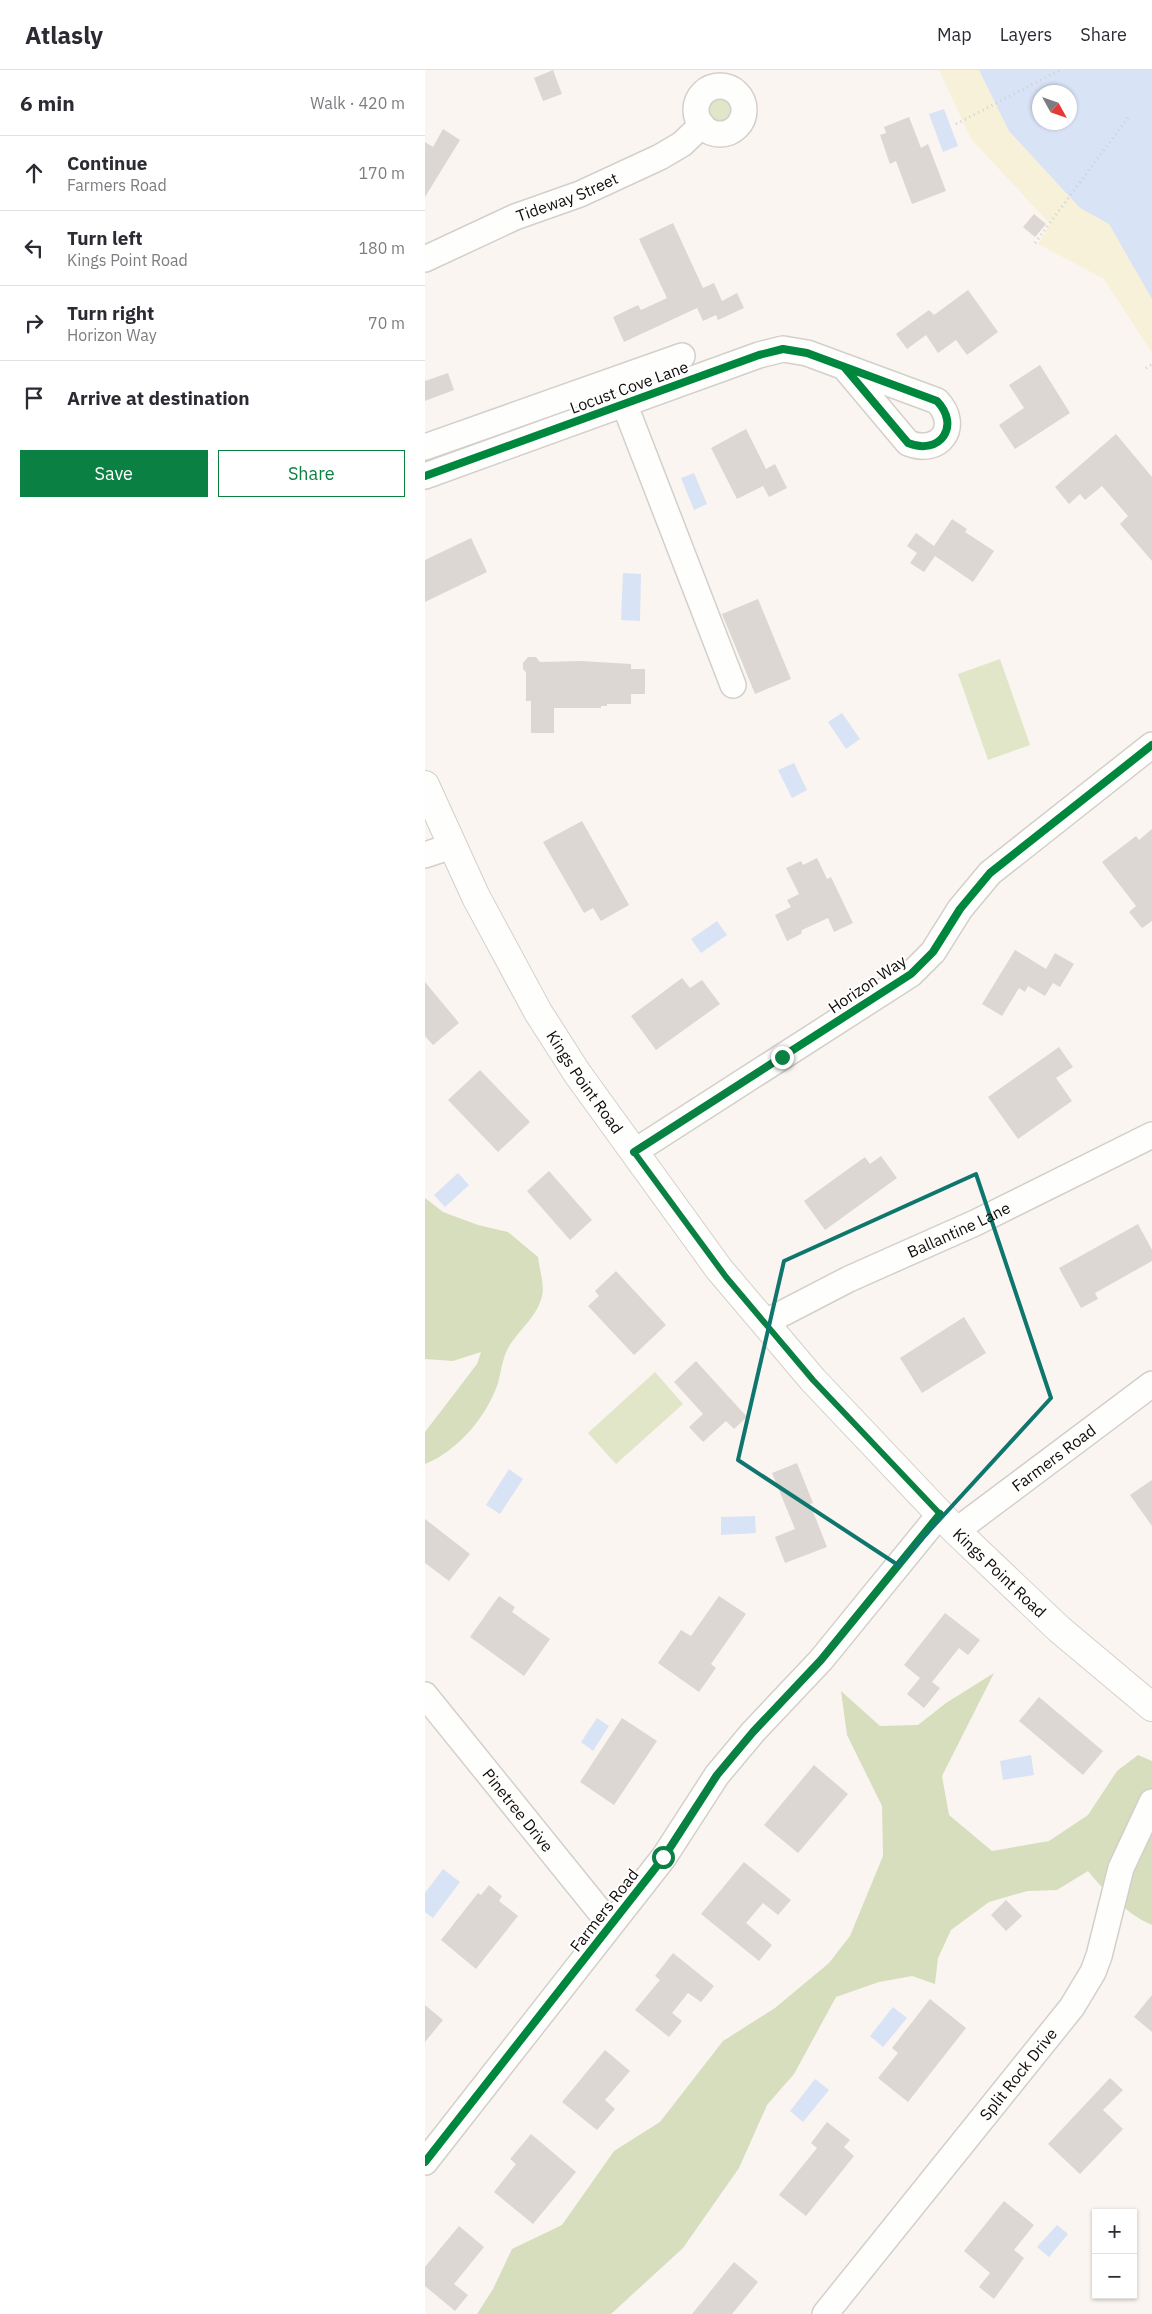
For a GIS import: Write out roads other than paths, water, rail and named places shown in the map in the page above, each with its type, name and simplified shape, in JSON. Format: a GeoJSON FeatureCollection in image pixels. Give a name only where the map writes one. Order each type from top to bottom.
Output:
{"type":"FeatureCollection","features":[{"type":"Feature","properties":{"kind":"main road","name":"Kings Point Road"},"geometry":{"type":"LineString","coordinates":[[425,785],[476,897],[538,1012],[577,1073],[719,1269],[813,1380],[948,1523],[1059,1629],[1152,1707]]}},
{"type":"Feature","properties":{"kind":"street","name":"Tideway Street"},"geometry":{"type":"LineString","coordinates":[[425,258],[515,217],[581,194],[661,157],[682,144],[702,125]]}},
{"type":"Feature","properties":{"kind":"street","name":"Locust Cove Lane"},"geometry":{"type":"LineString","coordinates":[[425,476],[759,355],[783,349],[807,354],[845,368]]}},
{"type":"Feature","properties":{"kind":"street"},"geometry":{"type":"LineString","coordinates":[[425,447],[682,356]]}},
{"type":"Feature","properties":{"kind":"street"},"geometry":{"type":"LineString","coordinates":[[624,403],[733,685]]}},
{"type":"Feature","properties":{"kind":"street","name":"Horizon Way"},"geometry":{"type":"LineString","coordinates":[[634,1152],[911,974],[933,952],[959,909],[990,873],[1152,745]]}},
{"type":"Feature","properties":{"kind":"street"},"geometry":{"type":"LineString","coordinates":[[425,855],[452,846]]}},
{"type":"Feature","properties":{"kind":"street","name":"Ballantine Lane"},"geometry":{"type":"LineString","coordinates":[[765,1323],[849,1279],[975,1223],[1152,1135]]}},
{"type":"Feature","properties":{"kind":"street","name":"Farmers Road"},"geometry":{"type":"LineString","coordinates":[[425,2162],[663,1857],[717,1775],[753,1732],[948,1523],[1152,1384]]}},
{"type":"Feature","properties":{"kind":"street","name":"Pinetree Drive"},"geometry":{"type":"LineString","coordinates":[[425,1695],[610,1924]]}},
{"type":"Feature","properties":{"kind":"street","name":"Split Rock Drive"},"geometry":{"type":"LineString","coordinates":[[825,2314],[1072,2007],[1093,1972],[1099,1956],[1121,1868],[1152,1802]]}},
{"type":"Feature","properties":{"kind":"water"},"geometry":{"type":"Polygon","coordinates":[[[979,70],[1152,70],[1152,299],[1109,224],[1080,208],[1009,131],[979,70]]]}},
{"type":"Feature","properties":{"kind":"water"},"geometry":{"type":"Polygon","coordinates":[[[944,109],[958,146],[943,152],[929,114],[944,109]]]}},
{"type":"Feature","properties":{"kind":"water"},"geometry":{"type":"Polygon","coordinates":[[[694,473],[707,504],[694,510],[681,478],[694,473]]]}},
{"type":"Feature","properties":{"kind":"water"},"geometry":{"type":"Polygon","coordinates":[[[623,573],[641,574],[640,621],[621,620],[623,573]]]}},
{"type":"Feature","properties":{"kind":"water"},"geometry":{"type":"Polygon","coordinates":[[[842,713],[860,739],[846,749],[828,722],[842,713]]]}},
{"type":"Feature","properties":{"kind":"water"},"geometry":{"type":"Polygon","coordinates":[[[794,763],[807,790],[792,798],[778,770],[794,763]]]}},
{"type":"Feature","properties":{"kind":"water"},"geometry":{"type":"Polygon","coordinates":[[[717,921],[727,935],[701,953],[691,939],[717,921]]]}},
{"type":"Feature","properties":{"kind":"water"},"geometry":{"type":"Polygon","coordinates":[[[458,1173],[469,1185],[445,1207],[434,1195],[458,1173]]]}},
{"type":"Feature","properties":{"kind":"water"},"geometry":{"type":"Polygon","coordinates":[[[509,1469],[523,1479],[500,1514],[486,1505],[509,1469]]]}},
{"type":"Feature","properties":{"kind":"water"},"geometry":{"type":"Polygon","coordinates":[[[755,1516],[756,1533],[721,1535],[721,1517],[755,1516]]]}},
{"type":"Feature","properties":{"kind":"water"},"geometry":{"type":"Polygon","coordinates":[[[597,1718],[609,1726],[593,1751],[581,1742],[597,1718]]]}},
{"type":"Feature","properties":{"kind":"water"},"geometry":{"type":"Polygon","coordinates":[[[1031,1755],[1034,1775],[1003,1780],[1000,1761],[1031,1755]]]}},
{"type":"Feature","properties":{"kind":"water"},"geometry":{"type":"Polygon","coordinates":[[[443,1869],[460,1882],[433,1918],[425,1912],[425,1893],[443,1869]]]}},
{"type":"Feature","properties":{"kind":"water"},"geometry":{"type":"Polygon","coordinates":[[[893,2007],[907,2018],[883,2047],[870,2036],[893,2007]]]}},
{"type":"Feature","properties":{"kind":"water"},"geometry":{"type":"Polygon","coordinates":[[[815,2079],[829,2090],[803,2122],[790,2111],[815,2079]]]}},
{"type":"Feature","properties":{"kind":"water"},"geometry":{"type":"Polygon","coordinates":[[[1057,2225],[1068,2234],[1049,2257],[1037,2247],[1057,2225]]]}}]}
